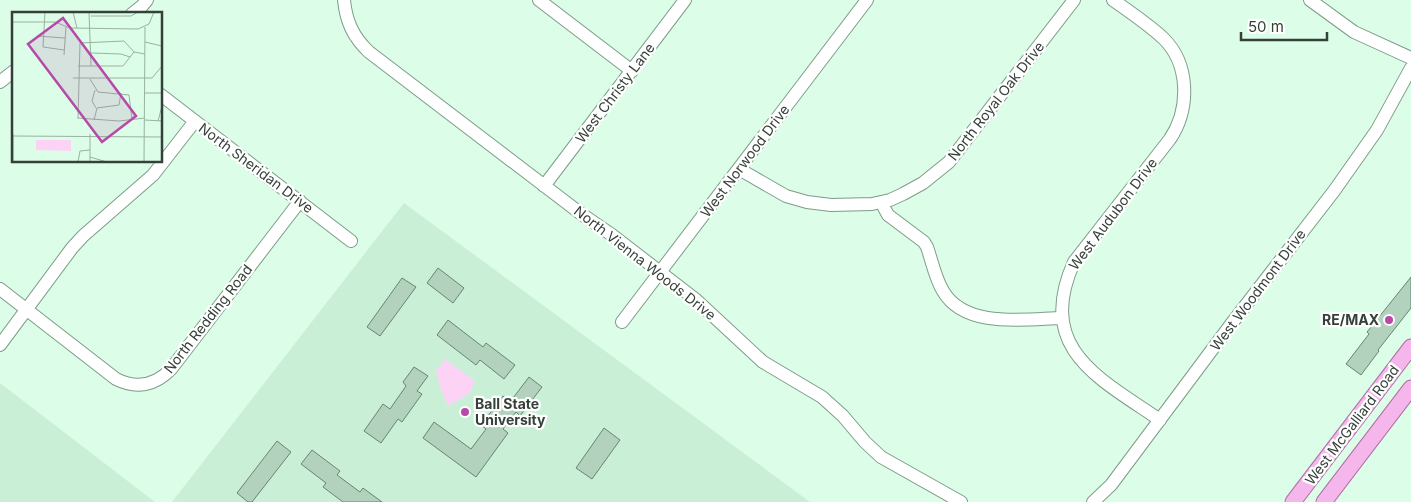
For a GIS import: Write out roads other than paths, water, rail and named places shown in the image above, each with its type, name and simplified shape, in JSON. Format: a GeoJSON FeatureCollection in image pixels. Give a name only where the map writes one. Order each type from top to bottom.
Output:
{"type":"FeatureCollection","features":[{"type":"Feature","properties":{"kind":"main road","name":"West McGalliard Road"},"geometry":{"type":"LineString","coordinates":[[1292,502],[1411,347]]}},
{"type":"Feature","properties":{"kind":"main road","name":"West McGalliard Road"},"geometry":{"type":"LineString","coordinates":[[1324,502],[1411,388]]}},
{"type":"Feature","properties":{"kind":"street"},"geometry":{"type":"LineString","coordinates":[[134,12],[146,0]]}},
{"type":"Feature","properties":{"kind":"street"},"geometry":{"type":"LineString","coordinates":[[539,0],[632,71]]}},
{"type":"Feature","properties":{"kind":"street","name":"West Christy Lane"},"geometry":{"type":"LineString","coordinates":[[544,186],[685,0]]}},
{"type":"Feature","properties":{"kind":"street","name":"West Norwood Drive"},"geometry":{"type":"LineString","coordinates":[[622,322],[867,0]]}},
{"type":"Feature","properties":{"kind":"street","name":"North Royal Oak Drive"},"geometry":{"type":"LineString","coordinates":[[739,169],[786,196],[807,202],[831,205],[881,202],[923,184],[949,162],[1074,0]]}},
{"type":"Feature","properties":{"kind":"street","name":"West Audubon Drive"},"geometry":{"type":"LineString","coordinates":[[1114,0],[1163,38],[1170,46],[1182,73],[1184,84],[1183,109],[1177,129],[1170,139],[1074,262],[1062,294],[1062,318],[1066,334],[1076,355],[1091,372],[1160,420]]}},
{"type":"Feature","properties":{"kind":"street"},"geometry":{"type":"LineString","coordinates":[[1310,0],[1354,32],[1411,58]]}},
{"type":"Feature","properties":{"kind":"street","name":"North Vienna Woods Drive"},"geometry":{"type":"LineString","coordinates":[[344,4],[348,23],[354,35],[369,52],[580,213],[612,234],[715,316],[742,344],[763,362],[822,397],[843,416],[865,442],[881,457],[961,502]]}},
{"type":"Feature","properties":{"kind":"street","name":"West Woodmont Drive"},"geometry":{"type":"LineString","coordinates":[[1092,502],[1110,485],[1334,191],[1377,130],[1411,68]]}},
{"type":"Feature","properties":{"kind":"street"},"geometry":{"type":"LineString","coordinates":[[0,82],[12,73]]}},
{"type":"Feature","properties":{"kind":"street","name":"North Sheridan Drive"},"geometry":{"type":"LineString","coordinates":[[162,96],[351,241]]}},
{"type":"Feature","properties":{"kind":"street"},"geometry":{"type":"LineString","coordinates":[[0,344],[72,248],[83,236],[153,176],[195,121]]}},
{"type":"Feature","properties":{"kind":"street","name":"North Redding Road"},"geometry":{"type":"LineString","coordinates":[[0,289],[116,379],[132,385],[152,383],[171,369],[300,202]]}},
{"type":"Feature","properties":{"kind":"street"},"geometry":{"type":"LineString","coordinates":[[881,202],[888,215],[924,242],[943,292],[948,299],[966,312],[984,318],[1062,318]]}},
{"type":"Feature","properties":{"kind":"place","name":"RE/MAX"},"geometry":{"type":"Point","coordinates":[1389,320]}},
{"type":"Feature","properties":{"kind":"place","name":"Ball State University"},"geometry":{"type":"Point","coordinates":[465,412]}}]}
